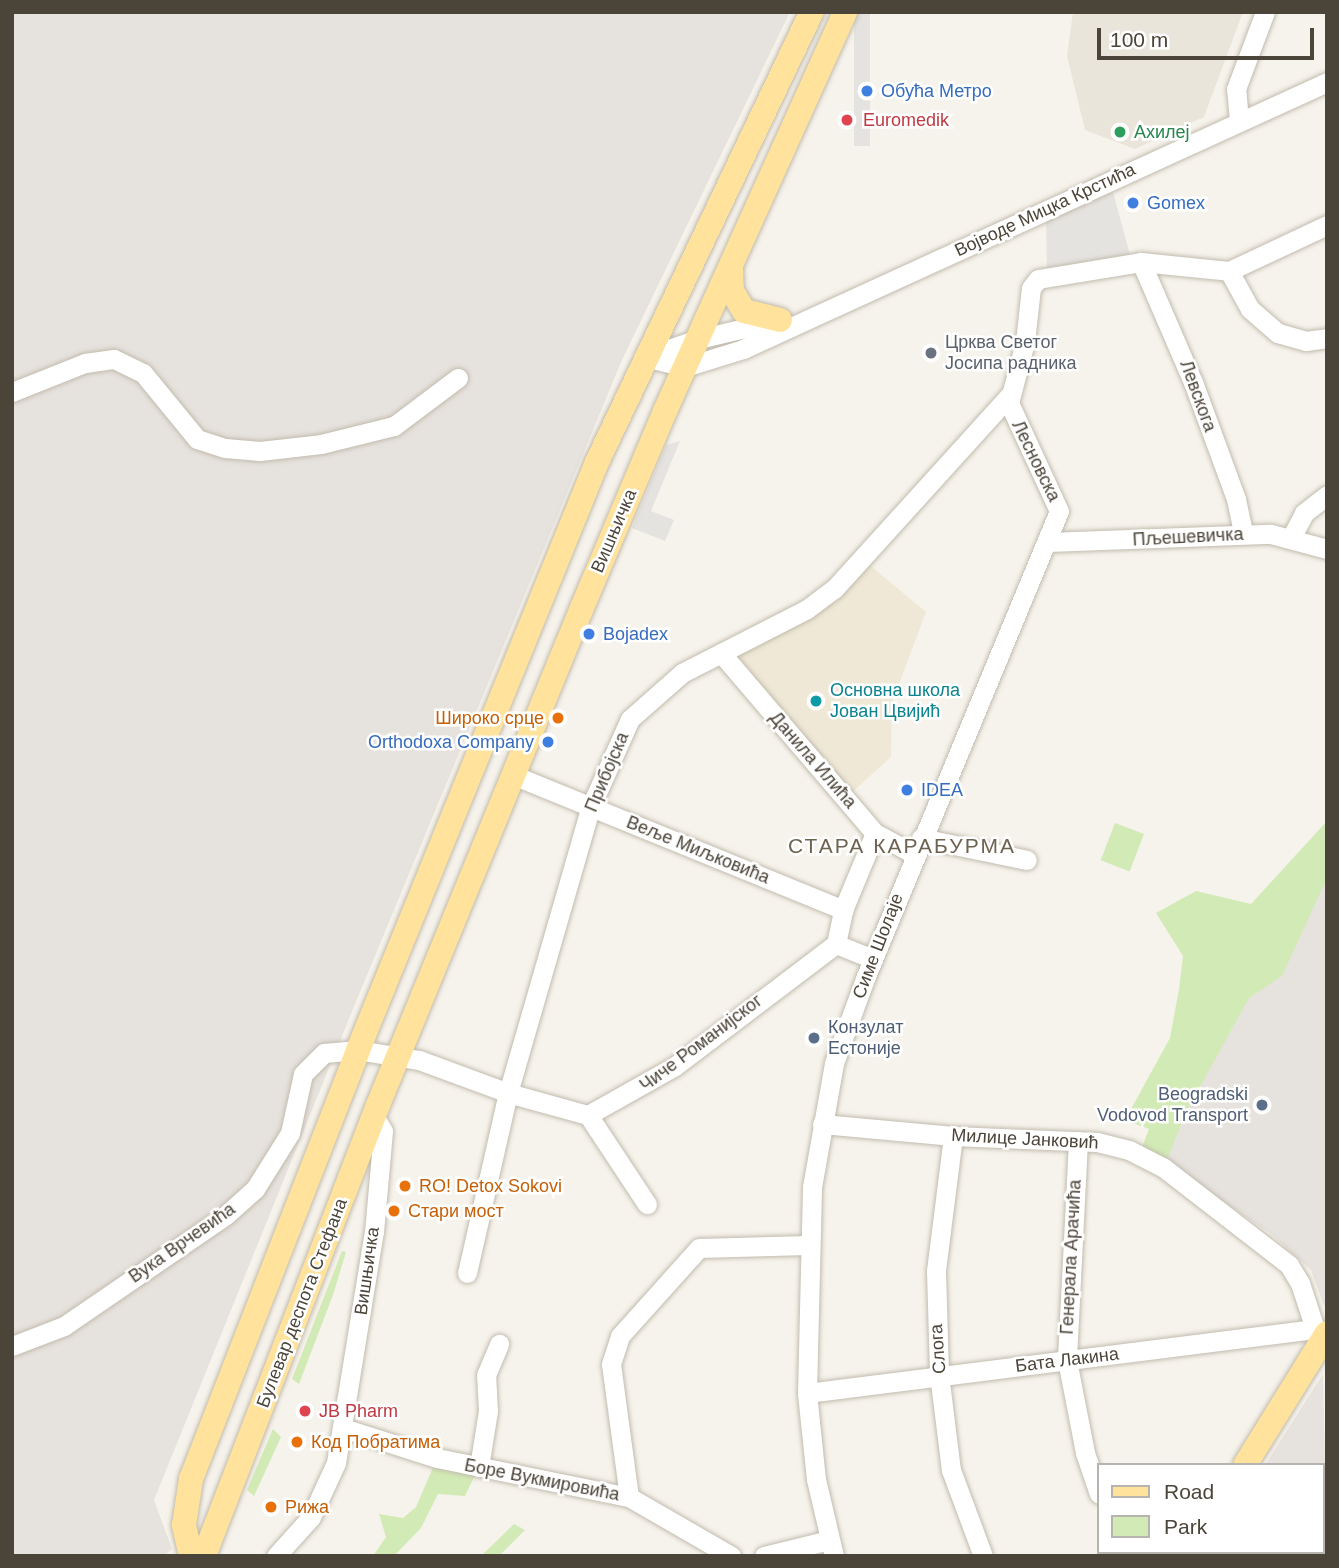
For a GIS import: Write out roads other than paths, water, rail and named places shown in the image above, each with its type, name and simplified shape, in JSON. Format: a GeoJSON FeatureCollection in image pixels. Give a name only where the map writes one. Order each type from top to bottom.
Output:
{"type":"FeatureCollection","features":[{"type":"Feature","properties":{"kind":"main road"},"geometry":{"type":"LineString","coordinates":[[358,1050],[578,509],[645,357],[812,12]]}},
{"type":"Feature","properties":{"kind":"main road","name":"Вишњичка"},"geometry":{"type":"LineString","coordinates":[[398,1055],[685,367],[845,12]]}},
{"type":"Feature","properties":{"kind":"main road"},"geometry":{"type":"LineString","coordinates":[[731,268],[735,299],[744,311],[780,320]]}},
{"type":"Feature","properties":{"kind":"main road","name":"Булевар деспота Стефана"},"geometry":{"type":"LineString","coordinates":[[203,1554],[185,1508],[194,1471],[358,1050]]}},
{"type":"Feature","properties":{"kind":"main road","name":"Булевар деспота Стефана"},"geometry":{"type":"LineString","coordinates":[[203,1554],[398,1055]]}},
{"type":"Feature","properties":{"kind":"main road"},"geometry":{"type":"LineString","coordinates":[[1246,1463],[1322,1333]]}},
{"type":"Feature","properties":{"kind":"street"},"geometry":{"type":"LineString","coordinates":[[1238,121],[1236,89],[1265,12]]}},
{"type":"Feature","properties":{"kind":"street","name":"Војводе Мицка Крстића"},"geometry":{"type":"LineString","coordinates":[[685,367],[743,349],[1327,82]]}},
{"type":"Feature","properties":{"kind":"street"},"geometry":{"type":"LineString","coordinates":[[1009,396],[1025,342],[1034,282],[1141,262],[1229,271],[1327,225]]}},
{"type":"Feature","properties":{"kind":"street","name":"Левскога"},"geometry":{"type":"LineString","coordinates":[[1141,262],[1193,382],[1236,499],[1243,533]]}},
{"type":"Feature","properties":{"kind":"street"},"geometry":{"type":"LineString","coordinates":[[1229,271],[1246,303],[1278,333],[1306,341],[1327,338]]}},
{"type":"Feature","properties":{"kind":"street","name":"Војводе Мицка Крстића"},"geometry":{"type":"LineString","coordinates":[[645,357],[698,339],[780,320],[850,299]]}},
{"type":"Feature","properties":{"kind":"street"},"geometry":{"type":"LineString","coordinates":[[645,357],[685,367]]}},
{"type":"Feature","properties":{"kind":"street"},"geometry":{"type":"LineString","coordinates":[[12,392],[85,363],[114,359],[143,373],[197,439],[225,448],[260,452],[321,444],[394,426],[458,378]]}},
{"type":"Feature","properties":{"kind":"street","name":"Лесновска"},"geometry":{"type":"LineString","coordinates":[[1009,396],[1013,414],[1059,503],[1048,542]]}},
{"type":"Feature","properties":{"kind":"street","name":"Прибојска"},"geometry":{"type":"LineString","coordinates":[[467,1273],[508,1093],[591,806],[630,719],[682,673],[807,609],[834,589],[1009,396]]}},
{"type":"Feature","properties":{"kind":"street"},"geometry":{"type":"LineString","coordinates":[[1292,536],[1304,513],[1327,495]]}},
{"type":"Feature","properties":{"kind":"street","name":"Пљешевичка"},"geometry":{"type":"LineString","coordinates":[[1048,542],[1243,533],[1292,536],[1327,549]]}},
{"type":"Feature","properties":{"kind":"street","name":"Симе Шолаје"},"geometry":{"type":"LineString","coordinates":[[832,1548],[816,1479],[807,1393],[807,1245],[822,1124],[834,1063],[918,846],[1048,542]]}},
{"type":"Feature","properties":{"kind":"street","name":"Данила Илића"},"geometry":{"type":"LineString","coordinates":[[721,653],[875,833],[918,846],[1027,860]]}},
{"type":"Feature","properties":{"kind":"street","name":"Веље Миљковића"},"geometry":{"type":"LineString","coordinates":[[513,775],[843,910]]}},
{"type":"Feature","properties":{"kind":"street"},"geometry":{"type":"LineString","coordinates":[[873,958],[836,944],[843,910],[875,833]]}},
{"type":"Feature","properties":{"kind":"street","name":"Чиче Романијског"},"geometry":{"type":"LineString","coordinates":[[588,1115],[675,1066],[836,944]]}},
{"type":"Feature","properties":{"kind":"street","name":"Вука Врчевића"},"geometry":{"type":"LineString","coordinates":[[12,1346],[64,1326],[226,1215],[255,1189],[281,1153],[308,1065],[324,1053],[358,1050],[398,1055]]}},
{"type":"Feature","properties":{"kind":"street"},"geometry":{"type":"LineString","coordinates":[[398,1055],[508,1093],[588,1115],[647,1204]]}},
{"type":"Feature","properties":{"kind":"street","name":"Вишњичка"},"geometry":{"type":"LineString","coordinates":[[342,1428],[374,1232],[383,1131],[374,1116]]}},
{"type":"Feature","properties":{"kind":"street","name":"Милице Јанковић"},"geometry":{"type":"LineString","coordinates":[[822,1124],[953,1136],[1112,1144],[1164,1168],[1295,1272],[1322,1333]]}},
{"type":"Feature","properties":{"kind":"street","name":"Слога"},"geometry":{"type":"LineString","coordinates":[[953,1136],[936,1271],[939,1374],[951,1470],[983,1556]]}},
{"type":"Feature","properties":{"kind":"street","name":"Генерала Арачића"},"geometry":{"type":"LineString","coordinates":[[1078,1141],[1067,1360],[1085,1453],[1098,1491]]}},
{"type":"Feature","properties":{"kind":"street"},"geometry":{"type":"LineString","coordinates":[[629,1497],[611,1364],[620,1336],[699,1248],[807,1245]]}},
{"type":"Feature","properties":{"kind":"street","name":"Бата Лакина"},"geometry":{"type":"LineString","coordinates":[[807,1393],[939,1374],[1322,1333]]}},
{"type":"Feature","properties":{"kind":"street"},"geometry":{"type":"LineString","coordinates":[[479,1467],[488,1411],[486,1375],[499,1344]]}},
{"type":"Feature","properties":{"kind":"street"},"geometry":{"type":"LineString","coordinates":[[276,1556],[311,1517],[324,1495],[342,1428]]}},
{"type":"Feature","properties":{"kind":"street","name":"Боре Вукмировића"},"geometry":{"type":"LineString","coordinates":[[342,1428],[422,1455],[629,1497],[731,1556]]}},
{"type":"Feature","properties":{"kind":"street"},"geometry":{"type":"LineString","coordinates":[[764,1556],[832,1548]]}},
{"type":"Feature","properties":{"kind":"place","name":"Обућа Метро"},"geometry":{"type":"Point","coordinates":[867,91]}},
{"type":"Feature","properties":{"kind":"place","name":"Euromedik"},"geometry":{"type":"Point","coordinates":[847,120]}},
{"type":"Feature","properties":{"kind":"place","name":"Ахилеј"},"geometry":{"type":"Point","coordinates":[1120,132]}},
{"type":"Feature","properties":{"kind":"place","name":"Gomex"},"geometry":{"type":"Point","coordinates":[1133,203]}},
{"type":"Feature","properties":{"kind":"place","name":"Црква Светог Јосипа радника"},"geometry":{"type":"Point","coordinates":[931,353]}},
{"type":"Feature","properties":{"kind":"place","name":"Bojadex"},"geometry":{"type":"Point","coordinates":[589,634]}},
{"type":"Feature","properties":{"kind":"place","name":"Основна школа Јован Цвијић"},"geometry":{"type":"Point","coordinates":[816,701]}},
{"type":"Feature","properties":{"kind":"place","name":"Широко срце"},"geometry":{"type":"Point","coordinates":[558,718]}},
{"type":"Feature","properties":{"kind":"place","name":"Orthodoxa Company"},"geometry":{"type":"Point","coordinates":[548,742]}},
{"type":"Feature","properties":{"kind":"place","name":"IDEA"},"geometry":{"type":"Point","coordinates":[907,790]}},
{"type":"Feature","properties":{"kind":"place","name":"Конзулат Естоније"},"geometry":{"type":"Point","coordinates":[814,1038]}},
{"type":"Feature","properties":{"kind":"place","name":"Beogradski Vodovod Transport"},"geometry":{"type":"Point","coordinates":[1262,1105]}},
{"type":"Feature","properties":{"kind":"place","name":"RO! Detox Sokovi"},"geometry":{"type":"Point","coordinates":[405,1186]}},
{"type":"Feature","properties":{"kind":"place","name":"Стари мост"},"geometry":{"type":"Point","coordinates":[394,1211]}},
{"type":"Feature","properties":{"kind":"place","name":"JB Pharm"},"geometry":{"type":"Point","coordinates":[305,1411]}},
{"type":"Feature","properties":{"kind":"place","name":"Код Побратима"},"geometry":{"type":"Point","coordinates":[297,1442]}},
{"type":"Feature","properties":{"kind":"place","name":"Рижа"},"geometry":{"type":"Point","coordinates":[271,1507]}},
{"type":"Feature","properties":{"kind":"district","name":"СТАРА КАРАБУРМА"},"geometry":{"type":"Point","coordinates":[902,846]}}]}
